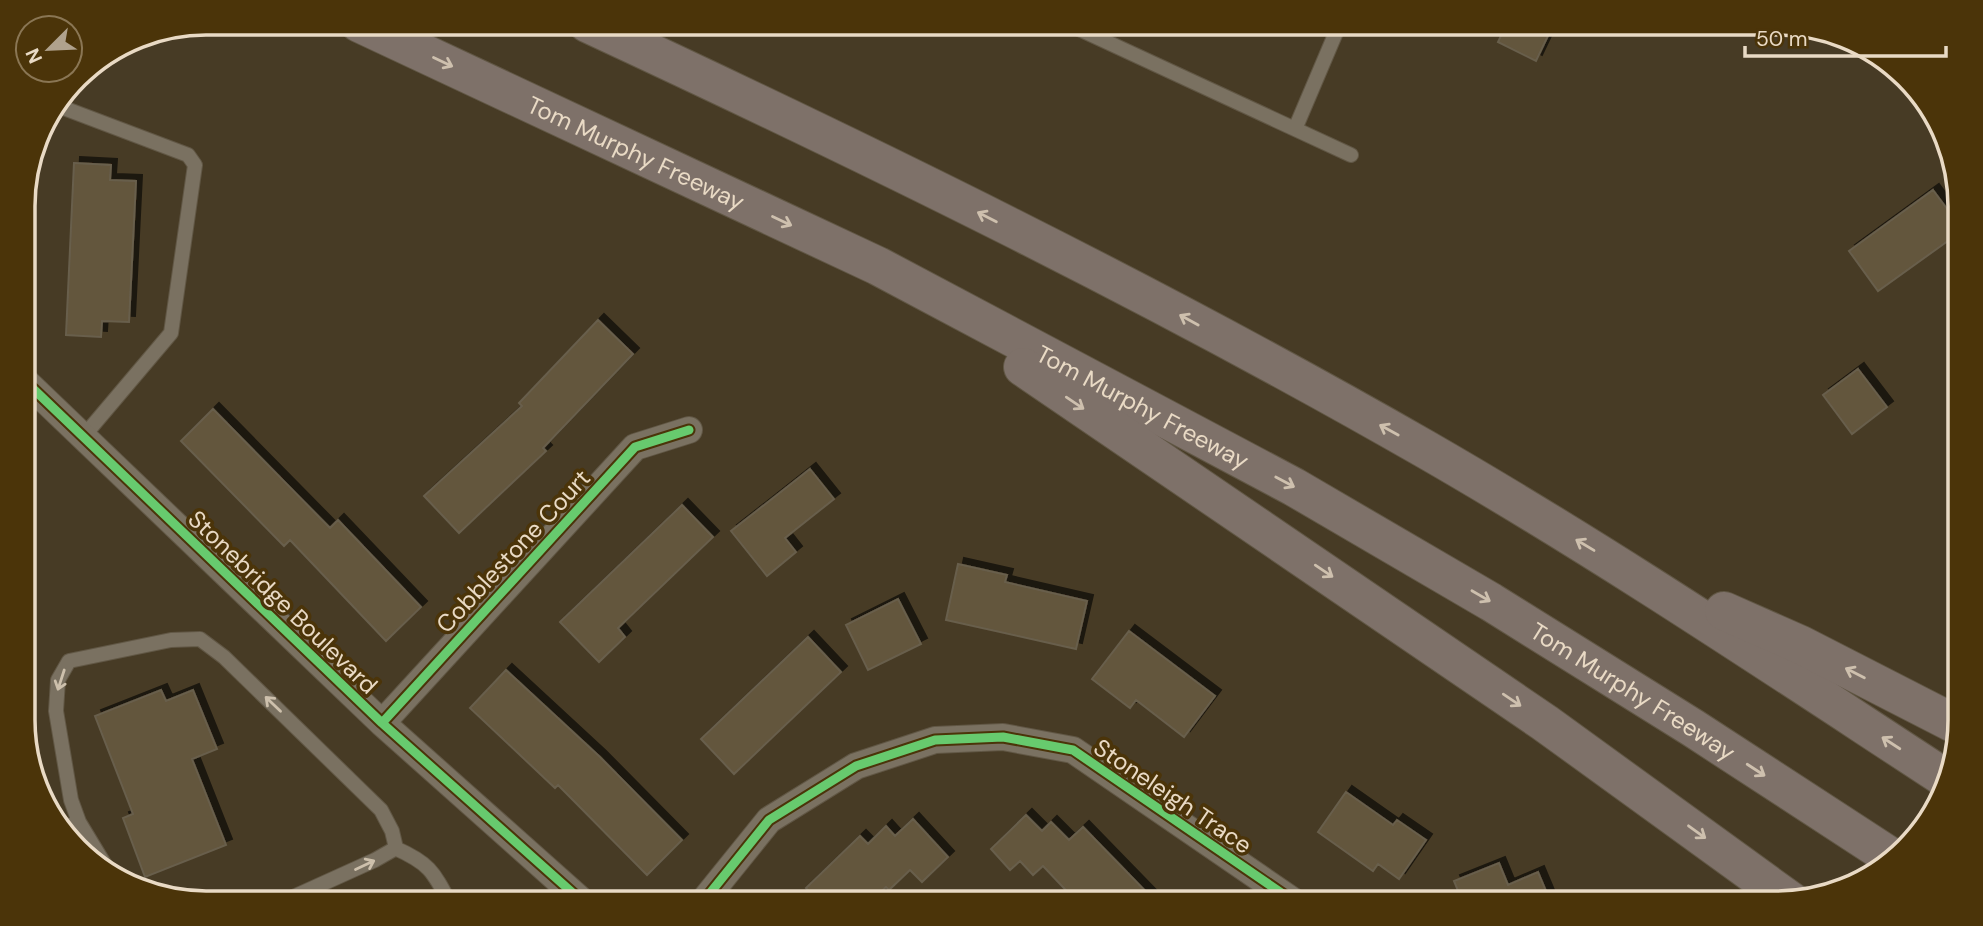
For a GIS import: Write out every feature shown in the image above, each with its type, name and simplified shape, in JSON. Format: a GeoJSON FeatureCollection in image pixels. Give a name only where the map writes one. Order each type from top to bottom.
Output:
{"type":"FeatureCollection","features":[{"type":"Feature","properties":{"kind":"highway","name":"Tom Murphy Freeway"},"geometry":{"type":"LineString","coordinates":[[385,35],[878,266],[1305,493],[1492,602],[1885,853]]}},
{"type":"Feature","properties":{"kind":"highway"},"geometry":{"type":"LineString","coordinates":[[613,35],[766,106],[1161,305],[1425,449],[1643,580],[1939,774]]}},
{"type":"Feature","properties":{"kind":"highway"},"geometry":{"type":"LineString","coordinates":[[878,266],[1545,723],[1777,891]]}},
{"type":"Feature","properties":{"kind":"highway"},"geometry":{"type":"LineString","coordinates":[[1643,580],[1801,645],[1948,720]]}},
{"type":"Feature","properties":{"kind":"street","name":"Stonebridge Boulevard"},"geometry":{"type":"LineString","coordinates":[[35,391],[382,723],[571,891]]}},
{"type":"Feature","properties":{"kind":"street","name":"Cobblestone Court"},"geometry":{"type":"LineString","coordinates":[[382,723],[635,447],[689,430]]}},
{"type":"Feature","properties":{"kind":"street","name":"Stoneleigh Trace"},"geometry":{"type":"LineString","coordinates":[[721,891],[769,820],[856,766],[935,740],[1003,737],[1073,750],[1279,891]]}},
{"type":"Feature","properties":{"kind":"lane"},"geometry":{"type":"LineString","coordinates":[[1092,35],[1351,155]]}},
{"type":"Feature","properties":{"kind":"lane"},"geometry":{"type":"LineString","coordinates":[[1295,129],[1335,35]]}},
{"type":"Feature","properties":{"kind":"lane"},"geometry":{"type":"LineString","coordinates":[[66,109],[188,155],[195,165],[171,333],[83,437]]}},
{"type":"Feature","properties":{"kind":"lane"},"geometry":{"type":"LineString","coordinates":[[97,851],[79,822],[71,800],[56,711],[58,680],[69,661],[171,640],[200,639],[224,657],[381,810],[392,831],[395,848]]}},
{"type":"Feature","properties":{"kind":"lane"},"geometry":{"type":"LineString","coordinates":[[71,825],[79,822]]}},
{"type":"Feature","properties":{"kind":"lane"},"geometry":{"type":"LineString","coordinates":[[307,891],[395,848]]}},
{"type":"Feature","properties":{"kind":"lane"},"geometry":{"type":"LineString","coordinates":[[395,848],[418,858],[433,872],[443,891]]}},
{"type":"Feature","properties":{"kind":"building"},"geometry":{"type":"Polygon","coordinates":[[[1501,35],[1548,35],[1536,61],[1498,42],[1501,35]]]}},
{"type":"Feature","properties":{"kind":"building"},"geometry":{"type":"Polygon","coordinates":[[[74,163],[111,165],[110,180],[136,181],[129,322],[102,321],[101,337],[66,335],[74,163]]]}},
{"type":"Feature","properties":{"kind":"building"},"geometry":{"type":"Polygon","coordinates":[[[1933,190],[1948,210],[1948,241],[1878,291],[1849,251],[1933,190]]]}},
{"type":"Feature","properties":{"kind":"building"},"geometry":{"type":"Polygon","coordinates":[[[598,320],[633,354],[543,448],[546,451],[459,533],[424,496],[522,406],[519,403],[598,320]]]}},
{"type":"Feature","properties":{"kind":"building"},"geometry":{"type":"Polygon","coordinates":[[[1858,369],[1887,407],[1852,434],[1823,395],[1858,369]]]}},
{"type":"Feature","properties":{"kind":"building"},"geometry":{"type":"Polygon","coordinates":[[[213,409],[330,528],[338,520],[421,607],[386,641],[290,540],[284,546],[181,441],[213,409]]]}},
{"type":"Feature","properties":{"kind":"building"},"geometry":{"type":"Polygon","coordinates":[[[810,469],[834,499],[785,538],[796,552],[767,576],[731,531],[810,469]]]}},
{"type":"Feature","properties":{"kind":"building"},"geometry":{"type":"Polygon","coordinates":[[[682,505],[713,537],[618,628],[625,637],[599,662],[560,622],[682,505]]]}},
{"type":"Feature","properties":{"kind":"building"},"geometry":{"type":"Polygon","coordinates":[[[958,564],[1007,575],[1005,582],[1087,601],[1076,649],[946,620],[958,564]]]}},
{"type":"Feature","properties":{"kind":"building"},"geometry":{"type":"Polygon","coordinates":[[[898,599],[921,644],[868,670],[846,625],[898,599]]]}},
{"type":"Feature","properties":{"kind":"building"},"geometry":{"type":"Polygon","coordinates":[[[1129,631],[1215,696],[1184,737],[1136,700],[1130,708],[1092,679],[1129,631]]]}},
{"type":"Feature","properties":{"kind":"building"},"geometry":{"type":"Polygon","coordinates":[[[808,637],[841,672],[734,774],[701,739],[808,637]]]}},
{"type":"Feature","properties":{"kind":"building"},"geometry":{"type":"Polygon","coordinates":[[[506,670],[600,757],[682,840],[647,875],[558,785],[555,788],[470,708],[506,670]]]}},
{"type":"Feature","properties":{"kind":"building"},"geometry":{"type":"Polygon","coordinates":[[[161,690],[166,701],[193,690],[217,749],[192,759],[226,845],[145,877],[123,818],[133,814],[95,716],[161,690]]]}},
{"type":"Feature","properties":{"kind":"building"},"geometry":{"type":"Polygon","coordinates":[[[1346,792],[1393,825],[1397,820],[1426,840],[1399,879],[1378,864],[1373,871],[1318,832],[1346,792]]]}},
{"type":"Feature","properties":{"kind":"building"},"geometry":{"type":"Polygon","coordinates":[[[1026,815],[1042,831],[1051,822],[1069,840],[1083,827],[1145,891],[1067,891],[1043,866],[1033,875],[1020,861],[1010,870],[991,849],[1026,815]]]}},
{"type":"Feature","properties":{"kind":"building"},"geometry":{"type":"Polygon","coordinates":[[[913,819],[948,857],[922,882],[910,870],[889,890],[886,887],[882,891],[809,891],[806,888],[860,836],[868,844],[886,826],[895,836],[913,819]]]}},
{"type":"Feature","properties":{"kind":"building"},"geometry":{"type":"Polygon","coordinates":[[[1499,863],[1508,885],[1538,872],[1546,891],[1458,891],[1454,881],[1499,863]]]}},
{"type":"Feature","properties":{"kind":"cycle path"},"geometry":{"type":"LineString","coordinates":[[35,391],[382,723],[571,891]]}},
{"type":"Feature","properties":{"kind":"cycle path"},"geometry":{"type":"LineString","coordinates":[[382,723],[635,447],[689,430]]}},
{"type":"Feature","properties":{"kind":"cycle path"},"geometry":{"type":"LineString","coordinates":[[712,891],[769,820],[856,766],[935,740],[1003,737],[1073,750],[1279,891]]}}]}
